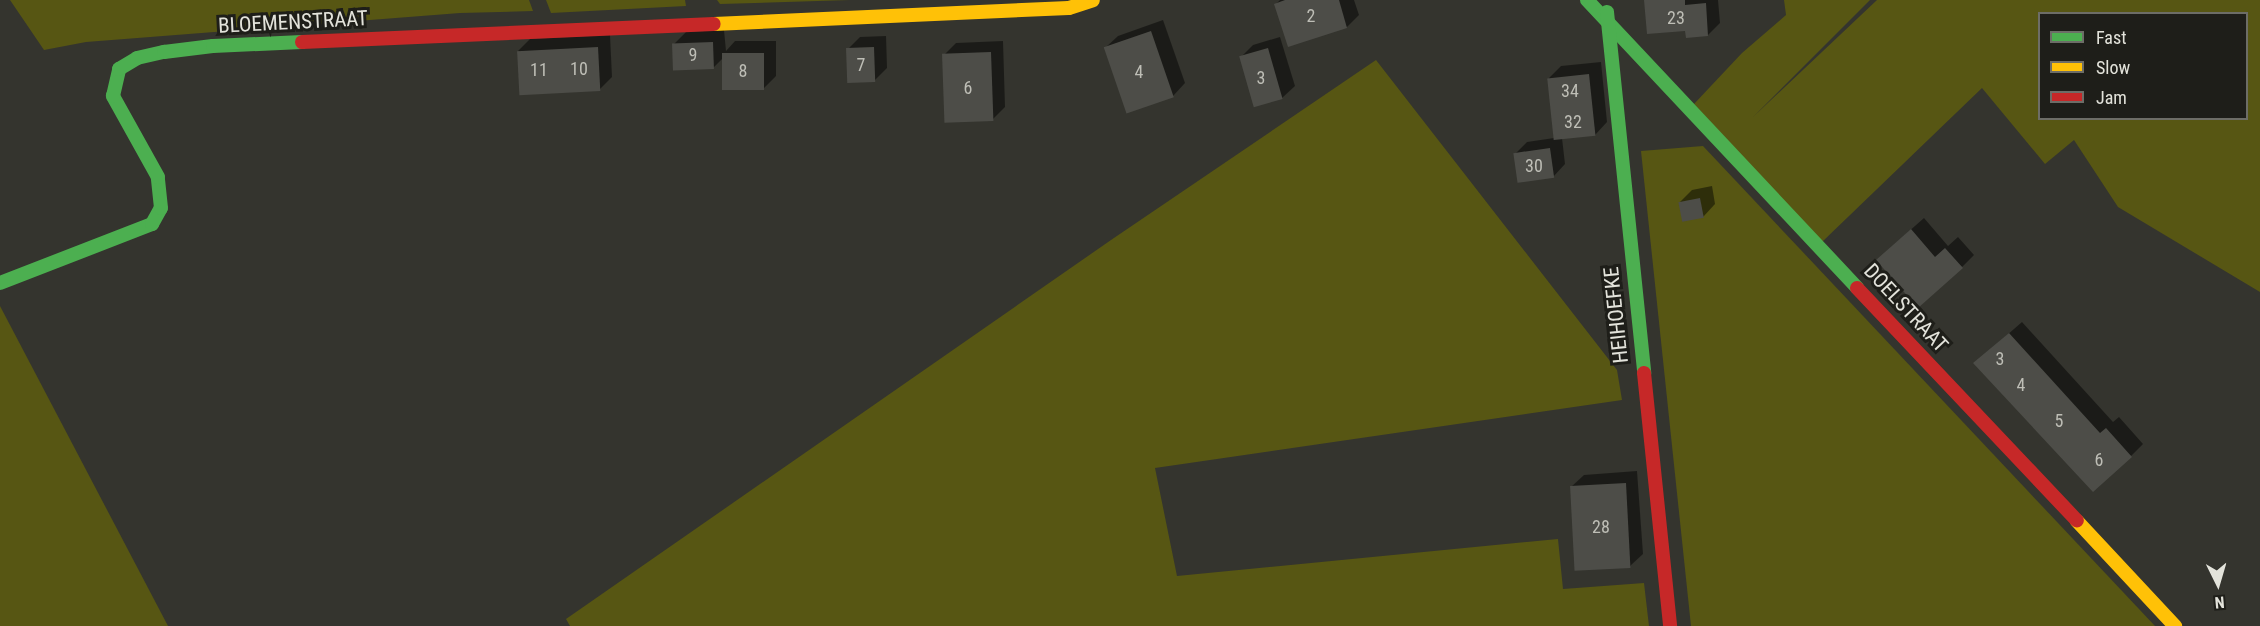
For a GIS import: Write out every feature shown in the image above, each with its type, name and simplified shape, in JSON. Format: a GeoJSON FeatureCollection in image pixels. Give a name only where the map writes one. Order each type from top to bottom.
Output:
{"type":"FeatureCollection","features":[{"type":"Feature","properties":{"kind":"street","name":"BLOEMENSTRAAT"},"geometry":{"type":"LineString","coordinates":[[0,283],[152,224],[161,208],[158,177],[113,96],[114,82],[119,69],[137,58],[213,46],[1068,8],[1093,0]]}},
{"type":"Feature","properties":{"kind":"street"},"geometry":{"type":"LineString","coordinates":[[1587,0],[1607,19]]}},
{"type":"Feature","properties":{"kind":"street","name":"HEIHOEFKE"},"geometry":{"type":"LineString","coordinates":[[1606,0],[1670,626]]}},
{"type":"Feature","properties":{"kind":"street","name":"DOELSTRAAT"},"geometry":{"type":"LineString","coordinates":[[1607,19],[2175,626]]}},
{"type":"Feature","properties":{"kind":"shaded area"},"geometry":{"type":"Polygon","coordinates":[[[10,0],[529,0],[533,11],[460,13],[86,42],[44,50],[10,0]]]}},
{"type":"Feature","properties":{"kind":"shaded area"},"geometry":{"type":"Polygon","coordinates":[[[546,0],[685,0],[686,6],[551,13],[546,0]]]}},
{"type":"Feature","properties":{"kind":"shaded area"},"geometry":{"type":"Polygon","coordinates":[[[717,0],[850,0],[720,4],[717,0]]]}},
{"type":"Feature","properties":{"kind":"shaded area"},"geometry":{"type":"Polygon","coordinates":[[[1784,0],[1870,0],[1753,117],[1877,0],[2260,0],[2260,292],[2118,207],[2074,140],[2045,164],[1982,88],[1822,242],[1694,104],[1742,53],[1786,15],[1784,0]]]}},
{"type":"Feature","properties":{"kind":"shaded area"},"geometry":{"type":"Polygon","coordinates":[[[1376,60],[1617,370],[1622,400],[1155,468],[1177,576],[1558,539],[1563,589],[1644,583],[1649,626],[570,626],[566,619],[1111,240],[1376,60]]]}},
{"type":"Feature","properties":{"kind":"shaded area"},"geometry":{"type":"Polygon","coordinates":[[[1703,146],[2155,626],[1691,626],[1641,151],[1703,146]]]}},
{"type":"Feature","properties":{"kind":"shaded area"},"geometry":{"type":"Polygon","coordinates":[[[0,306],[168,626],[0,626],[0,306]]]}},
{"type":"Feature","properties":{"kind":"building"},"geometry":{"type":"Polygon","coordinates":[[[1285,0],[1339,0],[1347,28],[1288,47],[1274,4],[1285,0]]]}},
{"type":"Feature","properties":{"kind":"building"},"geometry":{"type":"Polygon","coordinates":[[[1644,0],[1685,0],[1685,5],[1706,3],[1708,36],[1686,38],[1685,31],[1647,34],[1644,0]]]}},
{"type":"Feature","properties":{"kind":"building"},"geometry":{"type":"Polygon","coordinates":[[[1151,31],[1174,97],[1127,113],[1104,47],[1151,31]]]}},
{"type":"Feature","properties":{"kind":"building"},"geometry":{"type":"Polygon","coordinates":[[[713,42],[714,69],[673,70],[672,43],[713,42]]]}},
{"type":"Feature","properties":{"kind":"building"},"geometry":{"type":"Polygon","coordinates":[[[598,47],[600,91],[519,95],[517,51],[598,47]]]}},
{"type":"Feature","properties":{"kind":"building"},"geometry":{"type":"Polygon","coordinates":[[[874,47],[875,82],[847,83],[846,48],[874,47]]]}},
{"type":"Feature","properties":{"kind":"building"},"geometry":{"type":"Polygon","coordinates":[[[1268,48],[1283,99],[1254,107],[1239,56],[1268,48]]]}},
{"type":"Feature","properties":{"kind":"building"},"geometry":{"type":"Polygon","coordinates":[[[991,52],[993,121],[944,123],[942,54],[991,52]]]}},
{"type":"Feature","properties":{"kind":"building"},"geometry":{"type":"Polygon","coordinates":[[[722,53],[764,53],[764,90],[722,90],[722,53]]]}},
{"type":"Feature","properties":{"kind":"building"},"geometry":{"type":"Polygon","coordinates":[[[1589,74],[1595,136],[1554,140],[1547,78],[1589,74]]]}},
{"type":"Feature","properties":{"kind":"building"},"geometry":{"type":"Polygon","coordinates":[[[1550,148],[1554,178],[1518,183],[1513,153],[1550,148]]]}},
{"type":"Feature","properties":{"kind":"building"},"geometry":{"type":"Polygon","coordinates":[[[1700,198],[1704,218],[1682,222],[1678,202],[1700,198]]]}},
{"type":"Feature","properties":{"kind":"building"},"geometry":{"type":"Polygon","coordinates":[[[1911,229],[1935,257],[1945,248],[1963,268],[1918,308],[1876,260],[1911,229]]]}},
{"type":"Feature","properties":{"kind":"building"},"geometry":{"type":"Polygon","coordinates":[[[2009,333],[2100,433],[2106,428],[2132,457],[2093,492],[1973,363],[2009,333]]]}},
{"type":"Feature","properties":{"kind":"building"},"geometry":{"type":"Polygon","coordinates":[[[1626,483],[1630,568],[1575,571],[1570,486],[1626,483]]]}},
{"type":"Feature","properties":{"kind":"traffic: fast"},"geometry":{"type":"LineString","coordinates":[[1587,0],[1857,288]]}},
{"type":"Feature","properties":{"kind":"traffic: fast"},"geometry":{"type":"LineString","coordinates":[[1607,12],[1644,373]]}},
{"type":"Feature","properties":{"kind":"traffic: fast"},"geometry":{"type":"LineString","coordinates":[[0,283],[152,224],[161,208],[158,177],[113,96],[119,69],[137,58],[164,52],[213,46],[302,42]]}},
{"type":"Feature","properties":{"kind":"traffic: slow"},"geometry":{"type":"LineString","coordinates":[[714,24],[1069,8],[1093,0]]}},
{"type":"Feature","properties":{"kind":"traffic: slow"},"geometry":{"type":"LineString","coordinates":[[2077,521],[2175,626]]}},
{"type":"Feature","properties":{"kind":"traffic: jam"},"geometry":{"type":"LineString","coordinates":[[302,42],[714,24]]}},
{"type":"Feature","properties":{"kind":"traffic: jam"},"geometry":{"type":"LineString","coordinates":[[1857,288],[2077,521]]}},
{"type":"Feature","properties":{"kind":"traffic: jam"},"geometry":{"type":"LineString","coordinates":[[1644,373],[1670,626]]}}]}
